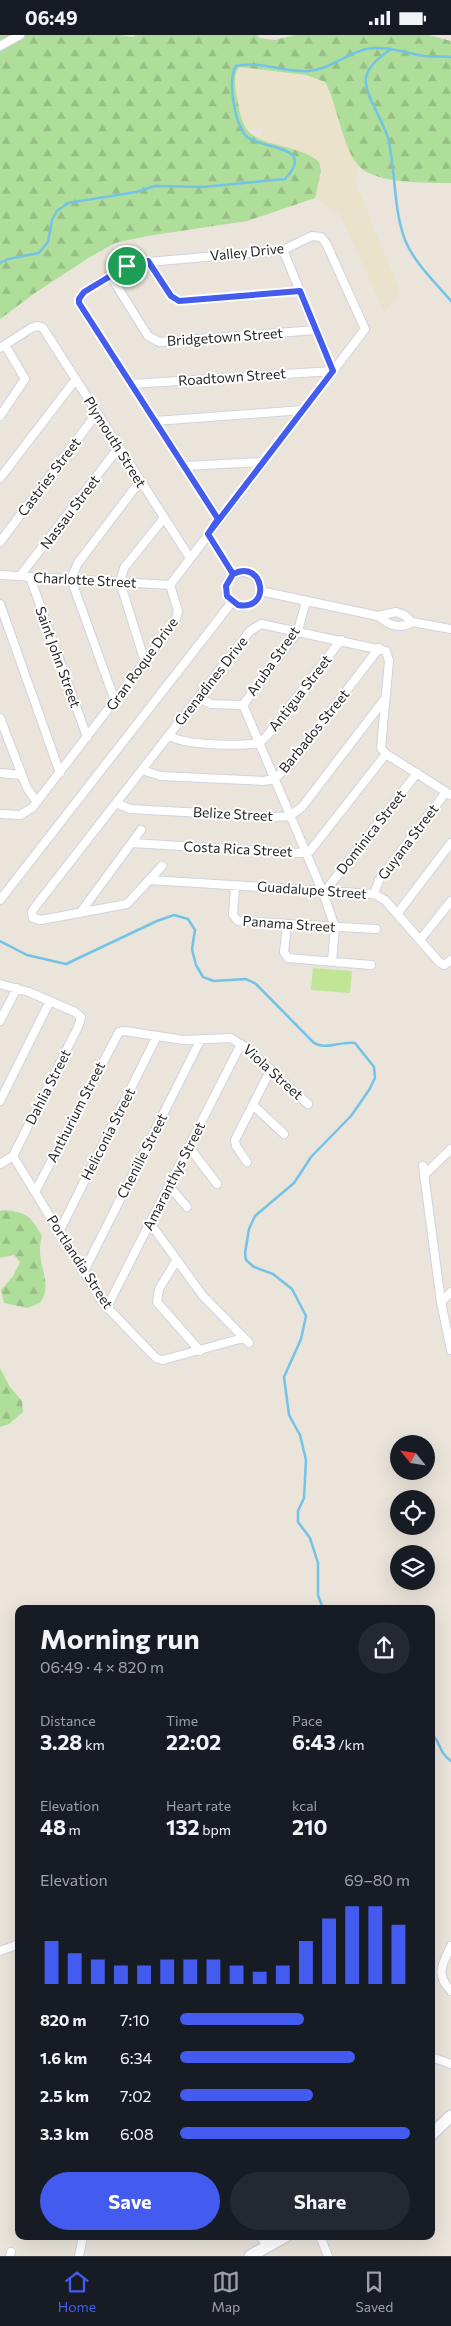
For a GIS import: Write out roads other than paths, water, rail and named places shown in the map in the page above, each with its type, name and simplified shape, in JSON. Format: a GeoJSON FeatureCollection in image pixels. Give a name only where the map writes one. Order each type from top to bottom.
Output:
{"type":"FeatureCollection","features":[{"type":"Feature","properties":{"kind":"main road"},"geometry":{"type":"LineString","coordinates":[[435,2131],[451,2116]]}},
{"type":"Feature","properties":{"kind":"main road"},"geometry":{"type":"LineString","coordinates":[[250,2256],[264,2241]]}},
{"type":"Feature","properties":{"kind":"street"},"geometry":{"type":"LineString","coordinates":[[0,46],[20,35]]}},
{"type":"Feature","properties":{"kind":"street","name":"Valley Drive"},"geometry":{"type":"LineString","coordinates":[[131,384],[81,307],[79,299],[84,292],[127,266],[148,261],[283,250],[317,235],[323,239],[365,329],[333,371]]}},
{"type":"Feature","properties":{"kind":"street"},"geometry":{"type":"LineString","coordinates":[[170,585],[218,519],[333,371],[283,250]]}},
{"type":"Feature","properties":{"kind":"street"},"geometry":{"type":"LineString","coordinates":[[148,261],[171,296],[179,301],[300,291]]}},
{"type":"Feature","properties":{"kind":"street","name":"Bridgetown Street"},"geometry":{"type":"LineString","coordinates":[[110,275],[148,336],[159,342],[316,330]]}},
{"type":"Feature","properties":{"kind":"street","name":"Plymouth Street"},"geometry":{"type":"LineString","coordinates":[[3,347],[33,327],[40,326],[43,328],[190,558]]}},
{"type":"Feature","properties":{"kind":"street"},"geometry":{"type":"LineString","coordinates":[[0,415],[25,379],[3,347]]}},
{"type":"Feature","properties":{"kind":"street","name":"Roadtown Street"},"geometry":{"type":"LineString","coordinates":[[131,384],[333,371]]}},
{"type":"Feature","properties":{"kind":"street"},"geometry":{"type":"LineString","coordinates":[[0,477],[76,379]]}},
{"type":"Feature","properties":{"kind":"street"},"geometry":{"type":"LineString","coordinates":[[131,384],[218,519]]}},
{"type":"Feature","properties":{"kind":"street"},"geometry":{"type":"LineString","coordinates":[[155,421],[303,410]]}},
{"type":"Feature","properties":{"kind":"street","name":"Castries Street"},"geometry":{"type":"LineString","coordinates":[[0,542],[97,413]]}},
{"type":"Feature","properties":{"kind":"street","name":"Nassau Street"},"geometry":{"type":"LineString","coordinates":[[20,576],[119,447]]}},
{"type":"Feature","properties":{"kind":"street"},"geometry":{"type":"LineString","coordinates":[[184,466],[263,462]]}},
{"type":"Feature","properties":{"kind":"street"},"geometry":{"type":"LineString","coordinates":[[115,701],[71,579],[78,563],[140,481]]}},
{"type":"Feature","properties":{"kind":"street"},"geometry":{"type":"LineString","coordinates":[[144,662],[120,582],[124,568],[164,518]]}},
{"type":"Feature","properties":{"kind":"street"},"geometry":{"type":"LineString","coordinates":[[208,534],[233,574]]}},
{"type":"Feature","properties":{"kind":"street"},"geometry":{"type":"LineString","coordinates":[[241,571],[252,574],[258,579],[260,591],[256,601],[249,605],[238,605],[227,596],[226,586],[233,574],[241,571]]}},
{"type":"Feature","properties":{"kind":"street","name":"Charlotte Street"},"geometry":{"type":"LineString","coordinates":[[0,575],[170,585]]}},
{"type":"Feature","properties":{"kind":"street","name":"Saint John Street"},"geometry":{"type":"LineString","coordinates":[[30,577],[87,737]]}},
{"type":"Feature","properties":{"kind":"street","name":"Gran Roque Drive"},"geometry":{"type":"LineString","coordinates":[[0,815],[25,814],[37,802],[178,617],[170,585]]}},
{"type":"Feature","properties":{"kind":"street"},"geometry":{"type":"LineString","coordinates":[[260,591],[378,615],[394,626],[402,627],[412,622]]}},
{"type":"Feature","properties":{"kind":"street","name":"Aruba Street"},"geometry":{"type":"LineString","coordinates":[[198,698],[211,704],[242,705],[298,631],[306,601]]}},
{"type":"Feature","properties":{"kind":"street"},"geometry":{"type":"LineString","coordinates":[[1,897],[232,602]]}},
{"type":"Feature","properties":{"kind":"street"},"geometry":{"type":"LineString","coordinates":[[0,604],[60,773]]}},
{"type":"Feature","properties":{"kind":"street"},"geometry":{"type":"LineString","coordinates":[[378,615],[400,613],[412,622],[451,629]]}},
{"type":"Feature","properties":{"kind":"street","name":"Grenadines Drive"},"geometry":{"type":"LineString","coordinates":[[80,913],[41,920],[33,918],[32,912],[257,625],[264,624],[379,648]]}},
{"type":"Feature","properties":{"kind":"street","name":"Antigua Street"},"geometry":{"type":"LineString","coordinates":[[169,735],[182,742],[259,743],[266,737],[341,640]]}},
{"type":"Feature","properties":{"kind":"street"},"geometry":{"type":"LineString","coordinates":[[379,648],[386,651],[389,657],[381,744],[386,754],[449,794]]}},
{"type":"Feature","properties":{"kind":"street","name":"Barbados Street"},"geometry":{"type":"LineString","coordinates":[[142,770],[161,776],[258,781],[274,779],[288,767],[379,648]]}},
{"type":"Feature","properties":{"kind":"street","name":"Belize Street"},"geometry":{"type":"LineString","coordinates":[[116,803],[130,809],[274,817],[290,816],[302,807],[385,699]]}},
{"type":"Feature","properties":{"kind":"street"},"geometry":{"type":"LineString","coordinates":[[242,705],[324,890],[335,927],[332,961]]}},
{"type":"Feature","properties":{"kind":"street"},"geometry":{"type":"LineString","coordinates":[[0,718],[3,736],[30,794],[37,802]]}},
{"type":"Feature","properties":{"kind":"street","name":"Costa Rica Street"},"geometry":{"type":"LineString","coordinates":[[132,843],[306,853],[316,846],[386,754]]}},
{"type":"Feature","properties":{"kind":"street"},"geometry":{"type":"LineString","coordinates":[[0,773],[21,775]]}},
{"type":"Feature","properties":{"kind":"street","name":"Dominica Street"},"geometry":{"type":"LineString","coordinates":[[324,890],[417,773]]}},
{"type":"Feature","properties":{"kind":"street","name":"Guyana Street"},"geometry":{"type":"LineString","coordinates":[[374,894],[379,880],[449,794]]}},
{"type":"Feature","properties":{"kind":"street"},"geometry":{"type":"LineString","coordinates":[[80,913],[141,830]]}},
{"type":"Feature","properties":{"kind":"street"},"geometry":{"type":"LineString","coordinates":[[397,914],[451,843]]}},
{"type":"Feature","properties":{"kind":"street"},"geometry":{"type":"LineString","coordinates":[[80,913],[127,904],[162,866]]}},
{"type":"Feature","properties":{"kind":"street","name":"Guadalupe Street"},"geometry":{"type":"LineString","coordinates":[[150,880],[374,894],[385,900],[439,962],[444,965],[451,960]]}},
{"type":"Feature","properties":{"kind":"street","name":"Panama Street"},"geometry":{"type":"LineString","coordinates":[[235,886],[233,915],[236,920],[287,925],[376,929]]}},
{"type":"Feature","properties":{"kind":"street"},"geometry":{"type":"LineString","coordinates":[[420,940],[451,901]]}},
{"type":"Feature","properties":{"kind":"street"},"geometry":{"type":"LineString","coordinates":[[287,925],[284,951],[286,956],[291,959],[371,965]]}},
{"type":"Feature","properties":{"kind":"street"},"geometry":{"type":"LineString","coordinates":[[0,984],[17,988],[50,1001],[0,1101]]}},
{"type":"Feature","properties":{"kind":"street"},"geometry":{"type":"LineString","coordinates":[[0,1021],[17,988]]}},
{"type":"Feature","properties":{"kind":"street","name":"Dahlia Street"},"geometry":{"type":"LineString","coordinates":[[13,1156],[78,1027],[81,1017],[50,1001]]}},
{"type":"Feature","properties":{"kind":"street","name":"Viola Street"},"geometry":{"type":"LineString","coordinates":[[119,1032],[125,1031],[183,1039],[225,1037],[241,1044],[308,1104]]}},
{"type":"Feature","properties":{"kind":"street","name":"Anthurium Street"},"geometry":{"type":"LineString","coordinates":[[35,1192],[119,1032]]}},
{"type":"Feature","properties":{"kind":"street","name":"Heliconia Street"},"geometry":{"type":"LineString","coordinates":[[59,1232],[157,1036]]}},
{"type":"Feature","properties":{"kind":"street","name":"Chenille Street"},"geometry":{"type":"LineString","coordinates":[[83,1273],[201,1039]]}},
{"type":"Feature","properties":{"kind":"street","name":"Amaranthys Street"},"geometry":{"type":"LineString","coordinates":[[107,1307],[241,1044]]}},
{"type":"Feature","properties":{"kind":"street"},"geometry":{"type":"LineString","coordinates":[[247,1162],[235,1143],[271,1069]]}},
{"type":"Feature","properties":{"kind":"street"},"geometry":{"type":"LineString","coordinates":[[252,1105],[284,1134]]}},
{"type":"Feature","properties":{"kind":"street"},"geometry":{"type":"LineString","coordinates":[[189,1147],[217,1184]]}},
{"type":"Feature","properties":{"kind":"street"},"geometry":{"type":"LineString","coordinates":[[424,1175],[451,1149]]}},
{"type":"Feature","properties":{"kind":"street"},"geometry":{"type":"LineString","coordinates":[[0,1164],[13,1156]]}},
{"type":"Feature","properties":{"kind":"street","name":"Portlandia Street"},"geometry":{"type":"LineString","coordinates":[[13,1156],[83,1273],[107,1307],[158,1359],[200,1351]]}},
{"type":"Feature","properties":{"kind":"street"},"geometry":{"type":"LineString","coordinates":[[423,1166],[441,1302],[450,1347]]}},
{"type":"Feature","properties":{"kind":"street"},"geometry":{"type":"LineString","coordinates":[[169,1186],[187,1207]]}},
{"type":"Feature","properties":{"kind":"street"},"geometry":{"type":"LineString","coordinates":[[150,1223],[203,1296],[246,1340],[200,1351],[157,1302],[159,1289],[176,1261]]}},
{"type":"Feature","properties":{"kind":"street"},"geometry":{"type":"LineString","coordinates":[[441,1302],[451,1292]]}},
{"type":"Feature","properties":{"kind":"street"},"geometry":{"type":"LineString","coordinates":[[0,1951],[15,1945]]}},
{"type":"Feature","properties":{"kind":"street"},"geometry":{"type":"LineString","coordinates":[[451,1946],[441,1973],[444,1983],[451,1991]]}},
{"type":"Feature","properties":{"kind":"street"},"geometry":{"type":"LineString","coordinates":[[435,2058],[451,2064]]}},
{"type":"Feature","properties":{"kind":"street"},"geometry":{"type":"LineString","coordinates":[[79,2256],[82,2240]]}},
{"type":"Feature","properties":{"kind":"street"},"geometry":{"type":"LineString","coordinates":[[322,2240],[328,2256]]}},
{"type":"Feature","properties":{"kind":"waterway"},"geometry":{"type":"LineString","coordinates":[[0,263],[8,259],[39,253],[48,242],[52,220],[57,211],[68,203],[136,192],[155,186],[203,187],[285,179],[293,168],[295,159],[291,154],[253,140],[246,136],[242,130],[233,102],[232,81],[236,66],[263,65],[300,71],[317,70],[359,51],[373,48],[424,56],[451,57]]}},
{"type":"Feature","properties":{"kind":"waterway"},"geometry":{"type":"LineString","coordinates":[[391,49],[379,58],[370,69],[366,77],[366,84],[388,138],[398,215],[405,240],[420,265],[451,301]]}},
{"type":"Feature","properties":{"kind":"waterway"},"geometry":{"type":"LineString","coordinates":[[0,941],[27,955],[66,964],[157,921],[174,915],[188,919],[195,930],[192,949],[196,965],[203,977],[214,981],[246,979],[256,984],[313,1042],[323,1046],[355,1043],[374,1067],[375,1078],[351,1116],[311,1157],[294,1183],[255,1216],[249,1229],[245,1253],[246,1260],[254,1267],[273,1274],[292,1289],[306,1316],[301,1339],[284,1377],[289,1415],[300,1435],[306,1460],[304,1498],[298,1511],[298,1522],[310,1538],[318,1563],[318,1595],[322,1605]]}},
{"type":"Feature","properties":{"kind":"waterway"},"geometry":{"type":"LineString","coordinates":[[435,1738],[444,1754],[451,1761]]}}]}
